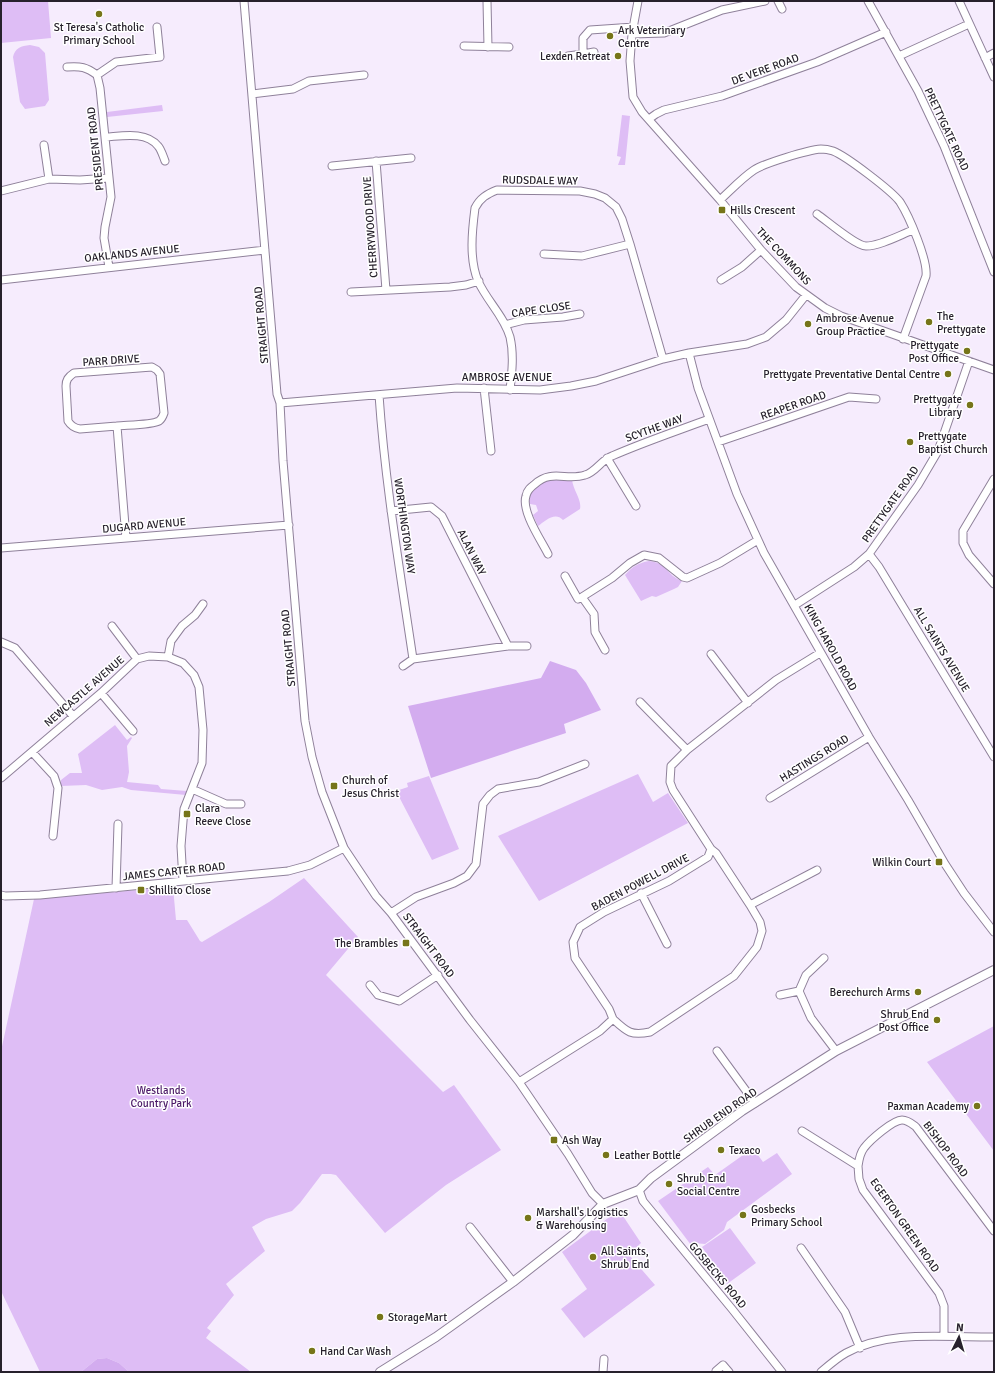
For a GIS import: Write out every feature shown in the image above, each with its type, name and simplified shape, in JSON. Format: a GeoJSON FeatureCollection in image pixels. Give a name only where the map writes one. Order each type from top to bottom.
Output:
{"type":"FeatureCollection","features":[{"type":"Feature","properties":{"kind":"main road","name":"SHRUB END ROAD"},"geometry":{"type":"LineString","coordinates":[[380,1372],[436,1337],[513,1282],[573,1235],[603,1204],[639,1190],[651,1178],[742,1111],[836,1051],[994,970]]}},
{"type":"Feature","properties":{"kind":"street","name":"STRAIGHT ROAD"},"geometry":{"type":"LineString","coordinates":[[244,1],[277,394],[280,402],[283,461],[305,722],[312,757],[322,792],[344,848],[376,896],[391,913],[470,1020],[519,1082],[568,1154],[592,1194],[603,1204]]}},
{"type":"Feature","properties":{"kind":"street"},"geometry":{"type":"LineString","coordinates":[[488,1],[488,47]]}},
{"type":"Feature","properties":{"kind":"street"},"geometry":{"type":"LineString","coordinates":[[638,1],[632,34],[664,33],[722,10],[765,1]]}},
{"type":"Feature","properties":{"kind":"street"},"geometry":{"type":"LineString","coordinates":[[778,1],[782,9]]}},
{"type":"Feature","properties":{"kind":"street","name":"PRETTYGATE ROAD"},"geometry":{"type":"LineString","coordinates":[[868,1],[899,56],[944,146],[994,272]]}},
{"type":"Feature","properties":{"kind":"street"},"geometry":{"type":"LineString","coordinates":[[959,1],[994,77]]}},
{"type":"Feature","properties":{"kind":"street"},"geometry":{"type":"LineString","coordinates":[[899,56],[969,24]]}},
{"type":"Feature","properties":{"kind":"street"},"geometry":{"type":"LineString","coordinates":[[67,67],[81,66],[90,70],[97,76],[116,62],[160,57],[157,27]]}},
{"type":"Feature","properties":{"kind":"street"},"geometry":{"type":"LineString","coordinates":[[583,54],[583,38],[590,30],[634,27]]}},
{"type":"Feature","properties":{"kind":"street","name":"DE VERE ROAD"},"geometry":{"type":"LineString","coordinates":[[650,119],[664,110],[722,96],[817,62],[886,32]]}},
{"type":"Feature","properties":{"kind":"street","name":"THE COMMONS"},"geometry":{"type":"LineString","coordinates":[[632,34],[630,61],[633,94],[642,112],[650,119],[720,200],[761,250],[796,287],[806,295],[841,316],[994,370]]}},
{"type":"Feature","properties":{"kind":"street"},"geometry":{"type":"LineString","coordinates":[[464,46],[509,47]]}},
{"type":"Feature","properties":{"kind":"street"},"geometry":{"type":"LineString","coordinates":[[568,56],[594,52]]}},
{"type":"Feature","properties":{"kind":"street"},"geometry":{"type":"LineString","coordinates":[[985,58],[994,53]]}},
{"type":"Feature","properties":{"kind":"street"},"geometry":{"type":"LineString","coordinates":[[252,94],[293,89],[309,81],[364,75]]}},
{"type":"Feature","properties":{"kind":"street","name":"PRESIDENT ROAD"},"geometry":{"type":"LineString","coordinates":[[97,76],[100,88],[106,137],[111,197],[104,238],[109,267]]}},
{"type":"Feature","properties":{"kind":"street"},"geometry":{"type":"LineString","coordinates":[[106,137],[131,135],[149,139],[158,146],[165,161]]}},
{"type":"Feature","properties":{"kind":"street"},"geometry":{"type":"LineString","coordinates":[[44,145],[49,180]]}},
{"type":"Feature","properties":{"kind":"street"},"geometry":{"type":"LineString","coordinates":[[720,200],[755,169],[802,153],[821,149],[832,150],[843,156],[896,196],[906,212],[924,256],[927,270],[903,339]]}},
{"type":"Feature","properties":{"kind":"street","name":"CHERRYWOOD DRIVE"},"geometry":{"type":"LineString","coordinates":[[332,166],[411,158]]}},
{"type":"Feature","properties":{"kind":"street","name":"CHERRYWOOD DRIVE"},"geometry":{"type":"LineString","coordinates":[[376,162],[386,290]]}},
{"type":"Feature","properties":{"kind":"street"},"geometry":{"type":"LineString","coordinates":[[1,191],[49,180],[109,178]]}},
{"type":"Feature","properties":{"kind":"street","name":"RUDSDALE WAY"},"geometry":{"type":"LineString","coordinates":[[510,390],[512,350],[510,337],[505,325],[479,281],[473,262],[472,248],[475,208],[478,202],[486,194],[497,190],[580,192],[595,194],[605,198],[616,207],[630,244],[663,359]]}},
{"type":"Feature","properties":{"kind":"street"},"geometry":{"type":"LineString","coordinates":[[817,214],[856,242],[865,246],[887,240],[913,230]]}},
{"type":"Feature","properties":{"kind":"street"},"geometry":{"type":"LineString","coordinates":[[544,254],[582,256],[630,244]]}},
{"type":"Feature","properties":{"kind":"street","name":"OAKLANDS AVENUE"},"geometry":{"type":"LineString","coordinates":[[1,280],[265,250]]}},
{"type":"Feature","properties":{"kind":"street"},"geometry":{"type":"LineString","coordinates":[[722,280],[742,267],[761,250]]}},
{"type":"Feature","properties":{"kind":"street"},"geometry":{"type":"LineString","coordinates":[[351,292],[450,287],[466,285],[479,281]]}},
{"type":"Feature","properties":{"kind":"street","name":"AMBROSE AVENUE"},"geometry":{"type":"LineString","coordinates":[[280,402],[457,388],[540,390],[596,381],[663,359],[689,353],[747,344],[766,337],[786,320],[806,295]]}},
{"type":"Feature","properties":{"kind":"street","name":"CAPE CLOSE"},"geometry":{"type":"LineString","coordinates":[[505,325],[524,320],[580,314]]}},
{"type":"Feature","properties":{"kind":"street","name":"KING HAROLD ROAD"},"geometry":{"type":"LineString","coordinates":[[689,353],[698,388],[709,419],[737,494],[758,540],[820,653],[945,864],[964,893],[994,932]]}},
{"type":"Feature","properties":{"kind":"street","name":"PRETTYGATE ROAD"},"geometry":{"type":"LineString","coordinates":[[795,606],[854,567],[869,554],[918,485],[938,451],[969,361]]}},
{"type":"Feature","properties":{"kind":"street","name":"PARR DRIVE"},"geometry":{"type":"LineString","coordinates":[[152,367],[157,370],[160,374],[164,413],[162,418],[158,421],[118,426],[80,429],[74,428],[71,425],[68,421],[66,386],[66,380],[69,376],[74,373],[152,367]]}},
{"type":"Feature","properties":{"kind":"street"},"geometry":{"type":"LineString","coordinates":[[484,388],[491,451]]}},
{"type":"Feature","properties":{"kind":"street","name":"WORTHINGTON WAY"},"geometry":{"type":"LineString","coordinates":[[379,394],[391,511],[413,659]]}},
{"type":"Feature","properties":{"kind":"street","name":"REAPER ROAD"},"geometry":{"type":"LineString","coordinates":[[718,442],[849,397],[876,399]]}},
{"type":"Feature","properties":{"kind":"street","name":"SCYTHE WAY"},"geometry":{"type":"LineString","coordinates":[[548,554],[526,512],[525,497],[528,490],[538,481],[548,476],[574,477],[584,475],[594,470],[608,458],[709,419]]}},
{"type":"Feature","properties":{"kind":"street"},"geometry":{"type":"LineString","coordinates":[[118,426],[126,538]]}},
{"type":"Feature","properties":{"kind":"street"},"geometry":{"type":"LineString","coordinates":[[608,458],[636,506]]}},
{"type":"Feature","properties":{"kind":"street"},"geometry":{"type":"LineString","coordinates":[[994,479],[963,531],[963,543],[969,555],[994,584]]}},
{"type":"Feature","properties":{"kind":"street","name":"ALAN WAY"},"geometry":{"type":"LineString","coordinates":[[391,511],[431,507],[442,516],[508,646]]}},
{"type":"Feature","properties":{"kind":"street","name":"DUGARD AVENUE"},"geometry":{"type":"LineString","coordinates":[[1,548],[288,525]]}},
{"type":"Feature","properties":{"kind":"street"},"geometry":{"type":"LineString","coordinates":[[578,599],[612,578],[630,563],[644,555],[659,558],[683,577],[687,578],[720,563],[758,540]]}},
{"type":"Feature","properties":{"kind":"street","name":"ALL SAINTS AVENUE"},"geometry":{"type":"LineString","coordinates":[[869,554],[884,574],[994,757]]}},
{"type":"Feature","properties":{"kind":"street"},"geometry":{"type":"LineString","coordinates":[[565,576],[578,599],[594,614],[595,632],[605,650]]}},
{"type":"Feature","properties":{"kind":"street"},"geometry":{"type":"LineString","coordinates":[[168,656],[171,641],[182,626],[195,615],[203,604]]}},
{"type":"Feature","properties":{"kind":"street"},"geometry":{"type":"LineString","coordinates":[[112,626],[137,659]]}},
{"type":"Feature","properties":{"kind":"street"},"geometry":{"type":"LineString","coordinates":[[1,642],[15,648],[73,716]]}},
{"type":"Feature","properties":{"kind":"street"},"geometry":{"type":"LineString","coordinates":[[403,666],[413,659],[508,646],[527,646]]}},
{"type":"Feature","properties":{"kind":"street"},"geometry":{"type":"LineString","coordinates":[[519,1082],[600,1031],[612,1019],[624,1030],[638,1034],[650,1032],[734,976],[757,947],[762,931],[760,922],[716,853],[711,849],[673,790],[670,782],[671,766],[687,750],[776,680],[820,653]]}},
{"type":"Feature","properties":{"kind":"street"},"geometry":{"type":"LineString","coordinates":[[711,654],[748,703]]}},
{"type":"Feature","properties":{"kind":"street","name":"NEWCASTLE AVENUE"},"geometry":{"type":"LineString","coordinates":[[1,778],[101,693],[137,659],[149,656],[168,656],[183,663],[194,675],[199,687],[203,730],[202,763],[184,809],[182,821],[183,881]]}},
{"type":"Feature","properties":{"kind":"street"},"geometry":{"type":"LineString","coordinates":[[101,693],[133,731]]}},
{"type":"Feature","properties":{"kind":"street"},"geometry":{"type":"LineString","coordinates":[[640,702],[687,750]]}},
{"type":"Feature","properties":{"kind":"street","name":"HASTINGS ROAD"},"geometry":{"type":"LineString","coordinates":[[770,798],[869,737]]}},
{"type":"Feature","properties":{"kind":"street"},"geometry":{"type":"LineString","coordinates":[[32,752],[54,776],[58,788],[53,836]]}},
{"type":"Feature","properties":{"kind":"street"},"geometry":{"type":"LineString","coordinates":[[391,913],[416,897],[454,884],[466,876],[476,864],[483,804],[490,795],[498,790],[539,782],[585,764]]}},
{"type":"Feature","properties":{"kind":"street"},"geometry":{"type":"LineString","coordinates":[[192,789],[226,804],[241,804]]}},
{"type":"Feature","properties":{"kind":"street"},"geometry":{"type":"LineString","coordinates":[[116,888],[118,824]]}},
{"type":"Feature","properties":{"kind":"street","name":"JAMES CARTER ROAD"},"geometry":{"type":"LineString","coordinates":[[1,895],[40,895],[288,872],[310,865],[344,848]]}},
{"type":"Feature","properties":{"kind":"street","name":"BADEN POWELL DRIVE"},"geometry":{"type":"LineString","coordinates":[[612,1019],[609,1009],[576,958],[574,942],[580,927],[604,912],[669,881],[708,857],[711,849]]}},
{"type":"Feature","properties":{"kind":"street"},"geometry":{"type":"LineString","coordinates":[[750,905],[817,870]]}},
{"type":"Feature","properties":{"kind":"street"},"geometry":{"type":"LineString","coordinates":[[642,893],[667,944]]}},
{"type":"Feature","properties":{"kind":"street"},"geometry":{"type":"LineString","coordinates":[[986,923],[994,918]]}},
{"type":"Feature","properties":{"kind":"street"},"geometry":{"type":"LineString","coordinates":[[824,958],[806,975],[799,991],[811,1018],[836,1051]]}},
{"type":"Feature","properties":{"kind":"street"},"geometry":{"type":"LineString","coordinates":[[370,985],[378,995],[399,1001],[438,975]]}},
{"type":"Feature","properties":{"kind":"street"},"geometry":{"type":"LineString","coordinates":[[780,995],[799,991]]}},
{"type":"Feature","properties":{"kind":"street"},"geometry":{"type":"LineString","coordinates":[[717,1051],[755,1103]]}},
{"type":"Feature","properties":{"kind":"street","name":"BISHOP ROAD"},"geometry":{"type":"LineString","coordinates":[[858,1166],[859,1158],[864,1147],[896,1122],[902,1120],[907,1121],[916,1127],[994,1231]]}},
{"type":"Feature","properties":{"kind":"street"},"geometry":{"type":"LineString","coordinates":[[802,1131],[858,1166]]}},
{"type":"Feature","properties":{"kind":"street","name":"EGERTON GREEN ROAD"},"geometry":{"type":"LineString","coordinates":[[858,1166],[859,1179],[864,1190],[939,1293],[944,1306],[944,1336]]}},
{"type":"Feature","properties":{"kind":"street","name":"GOSBECKS ROAD"},"geometry":{"type":"LineString","coordinates":[[639,1190],[643,1201],[782,1372]]}},
{"type":"Feature","properties":{"kind":"street"},"geometry":{"type":"LineString","coordinates":[[470,1227],[513,1282]]}},
{"type":"Feature","properties":{"kind":"street"},"geometry":{"type":"LineString","coordinates":[[801,1248],[845,1312],[860,1348]]}},
{"type":"Feature","properties":{"kind":"street"},"geometry":{"type":"LineString","coordinates":[[821,1372],[846,1353],[887,1339],[944,1336],[994,1337]]}},
{"type":"Feature","properties":{"kind":"street"},"geometry":{"type":"LineString","coordinates":[[603,1372],[604,1359]]}},
{"type":"Feature","properties":{"kind":"street"},"geometry":{"type":"LineString","coordinates":[[716,1371],[730,1360]]}},
{"type":"Feature","properties":{"kind":"street"},"geometry":{"type":"LineString","coordinates":[[723,1365],[729,1372]]}},
{"type":"Feature","properties":{"kind":"green space"},"geometry":{"type":"Polygon","coordinates":[[[1,1],[48,1],[51,38],[1,43],[1,1]]]}},
{"type":"Feature","properties":{"kind":"green space"},"geometry":{"type":"Polygon","coordinates":[[[30,45],[39,47],[45,53],[49,100],[45,106],[25,109],[20,102],[13,57],[15,51],[19,48],[30,45]]]}},
{"type":"Feature","properties":{"kind":"green space"},"geometry":{"type":"Polygon","coordinates":[[[162,105],[163,111],[107,117],[107,112],[162,105]]]}},
{"type":"Feature","properties":{"kind":"green space"},"geometry":{"type":"Polygon","coordinates":[[[622,115],[630,116],[625,165],[618,165],[621,157],[617,156],[622,115]]]}},
{"type":"Feature","properties":{"kind":"green space"},"geometry":{"type":"Polygon","coordinates":[[[548,478],[572,479],[580,502],[580,509],[563,520],[557,516],[550,518],[538,526],[533,515],[538,511],[536,505],[530,504],[528,499],[531,491],[548,478]]]}},
{"type":"Feature","properties":{"kind":"green space"},"geometry":{"type":"Polygon","coordinates":[[[649,561],[660,564],[673,576],[682,581],[678,587],[674,589],[656,597],[652,596],[641,601],[625,575],[636,566],[649,561]]]}},
{"type":"Feature","properties":{"kind":"green space"},"geometry":{"type":"Polygon","coordinates":[[[115,725],[127,740],[131,737],[132,738],[127,746],[129,772],[127,782],[158,785],[161,789],[187,791],[186,795],[131,790],[122,787],[102,790],[86,785],[61,786],[61,780],[70,773],[82,773],[78,754],[115,725]]]}},
{"type":"Feature","properties":{"kind":"green space"},"geometry":{"type":"Polygon","coordinates":[[[638,774],[653,802],[668,793],[688,823],[539,901],[498,836],[638,774]]]}},
{"type":"Feature","properties":{"kind":"green space"},"geometry":{"type":"Polygon","coordinates":[[[429,776],[459,849],[432,860],[396,791],[408,787],[407,783],[429,776]]]}},
{"type":"Feature","properties":{"kind":"green space","name":"Westlands Country Park"},"geometry":{"type":"Polygon","coordinates":[[[304,878],[358,937],[326,975],[443,1092],[454,1085],[501,1150],[446,1185],[385,1233],[336,1175],[331,1174],[322,1174],[292,1211],[266,1219],[252,1227],[265,1251],[226,1284],[234,1295],[207,1328],[211,1331],[206,1338],[251,1372],[129,1372],[119,1363],[107,1358],[97,1359],[81,1372],[40,1372],[1,1291],[1,1051],[34,899],[173,887],[176,920],[187,920],[202,942],[269,902],[304,878]]]}},
{"type":"Feature","properties":{"kind":"green space","name":"Paxman Academy"},"geometry":{"type":"Polygon","coordinates":[[[994,1026],[994,1151],[927,1062],[994,1026]]]}},
{"type":"Feature","properties":{"kind":"green space"},"geometry":{"type":"Polygon","coordinates":[[[753,1148],[763,1162],[777,1153],[792,1174],[727,1222],[724,1230],[705,1244],[694,1243],[691,1245],[658,1201],[708,1167],[715,1175],[753,1148]]]}},
{"type":"Feature","properties":{"kind":"green space"},"geometry":{"type":"Polygon","coordinates":[[[619,1210],[641,1243],[631,1252],[630,1256],[655,1285],[584,1338],[561,1309],[587,1289],[562,1252],[619,1210]]]}},
{"type":"Feature","properties":{"kind":"green space"},"geometry":{"type":"Polygon","coordinates":[[[730,1228],[756,1263],[727,1284],[702,1247],[730,1228]]]}},
{"type":"Feature","properties":{"kind":"shaded area"},"geometry":{"type":"Polygon","coordinates":[[[550,661],[576,670],[586,683],[601,710],[564,724],[566,733],[431,778],[408,706],[541,678],[550,661]]]}},
{"type":"Feature","properties":{"kind":"shaded area"},"geometry":{"type":"Polygon","coordinates":[[[107,1358],[119,1363],[129,1372],[81,1372],[97,1359],[107,1358]]]}},
{"type":"Feature","properties":{"kind":"place","name":"St Teresa's Catholic Primary School"},"geometry":{"type":"Point","coordinates":[99,14]}},
{"type":"Feature","properties":{"kind":"place","name":"Ark Veterinary Centre"},"geometry":{"type":"Point","coordinates":[610,36]}},
{"type":"Feature","properties":{"kind":"place","name":"Lexden Retreat"},"geometry":{"type":"Point","coordinates":[618,56]}},
{"type":"Feature","properties":{"kind":"place","name":"Hills Crescent"},"geometry":{"type":"Point","coordinates":[722,210]}},
{"type":"Feature","properties":{"kind":"place","name":"The Prettygate"},"geometry":{"type":"Point","coordinates":[929,322]}},
{"type":"Feature","properties":{"kind":"place","name":"Ambrose Avenue Group Practice"},"geometry":{"type":"Point","coordinates":[808,324]}},
{"type":"Feature","properties":{"kind":"place","name":"Prettygate Post Office"},"geometry":{"type":"Point","coordinates":[967,351]}},
{"type":"Feature","properties":{"kind":"place","name":"Prettygate Preventative Dental Centre"},"geometry":{"type":"Point","coordinates":[948,374]}},
{"type":"Feature","properties":{"kind":"place","name":"Prettygate Library"},"geometry":{"type":"Point","coordinates":[970,405]}},
{"type":"Feature","properties":{"kind":"place","name":"Prettygate Baptist Church"},"geometry":{"type":"Point","coordinates":[910,442]}},
{"type":"Feature","properties":{"kind":"place","name":"Church of Jesus Christ"},"geometry":{"type":"Point","coordinates":[334,786]}},
{"type":"Feature","properties":{"kind":"place","name":"Clara Reeve Close"},"geometry":{"type":"Point","coordinates":[187,814]}},
{"type":"Feature","properties":{"kind":"place","name":"Wilkin Court"},"geometry":{"type":"Point","coordinates":[939,862]}},
{"type":"Feature","properties":{"kind":"place","name":"Shillito Close"},"geometry":{"type":"Point","coordinates":[141,890]}},
{"type":"Feature","properties":{"kind":"place","name":"The Brambles"},"geometry":{"type":"Point","coordinates":[406,943]}},
{"type":"Feature","properties":{"kind":"place","name":"Berechurch Arms"},"geometry":{"type":"Point","coordinates":[918,992]}},
{"type":"Feature","properties":{"kind":"place","name":"Shrub End Post Office"},"geometry":{"type":"Point","coordinates":[937,1020]}},
{"type":"Feature","properties":{"kind":"place","name":"Paxman Academy"},"geometry":{"type":"Point","coordinates":[977,1106]}},
{"type":"Feature","properties":{"kind":"place","name":"Ash Way"},"geometry":{"type":"Point","coordinates":[554,1140]}},
{"type":"Feature","properties":{"kind":"place","name":"Texaco"},"geometry":{"type":"Point","coordinates":[721,1150]}},
{"type":"Feature","properties":{"kind":"place","name":"Leather Bottle"},"geometry":{"type":"Point","coordinates":[606,1155]}},
{"type":"Feature","properties":{"kind":"place","name":"Shrub End Social Centre"},"geometry":{"type":"Point","coordinates":[669,1184]}},
{"type":"Feature","properties":{"kind":"place","name":"Gosbecks Primary School"},"geometry":{"type":"Point","coordinates":[743,1215]}},
{"type":"Feature","properties":{"kind":"place","name":"Marshall's Logistics & Warehousing"},"geometry":{"type":"Point","coordinates":[528,1218]}},
{"type":"Feature","properties":{"kind":"place","name":"All Saints, Shrub End"},"geometry":{"type":"Point","coordinates":[593,1257]}},
{"type":"Feature","properties":{"kind":"place","name":"StorageMart"},"geometry":{"type":"Point","coordinates":[380,1317]}},
{"type":"Feature","properties":{"kind":"place","name":"Hand Car Wash"},"geometry":{"type":"Point","coordinates":[312,1351]}}]}
